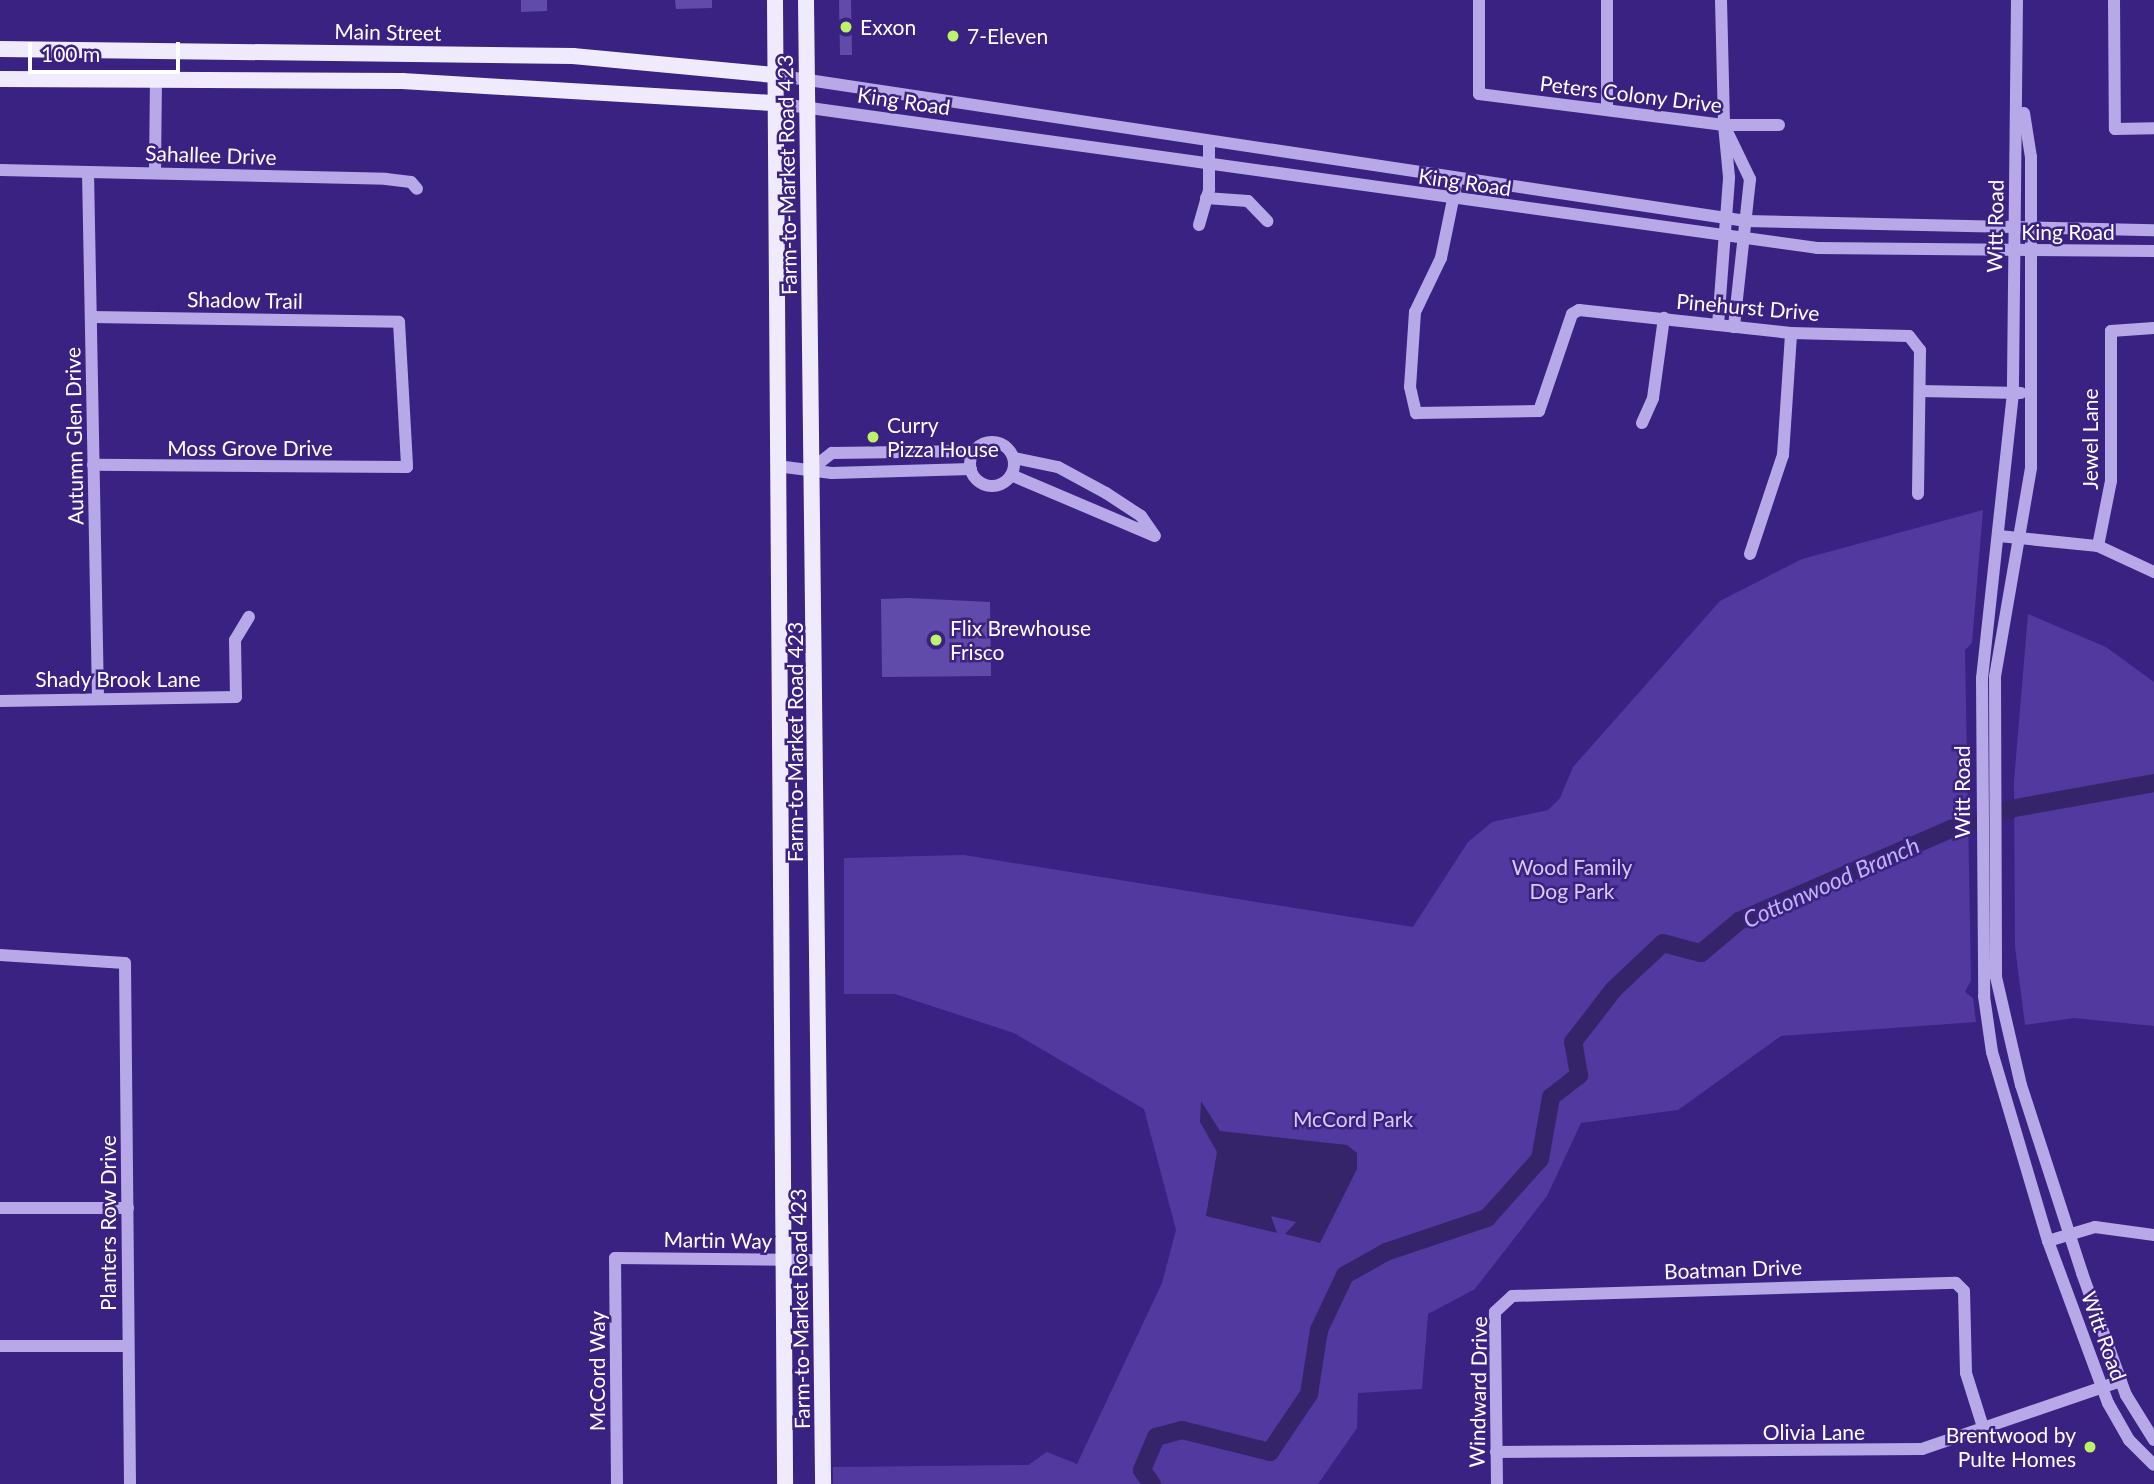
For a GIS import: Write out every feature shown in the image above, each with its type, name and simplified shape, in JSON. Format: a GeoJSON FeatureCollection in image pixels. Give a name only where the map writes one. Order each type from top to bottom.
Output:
{"type":"FeatureCollection","features":[{"type":"Feature","properties":{"kind":"main road","name":"Farm-to-Market Road 423"},"geometry":{"type":"LineString","coordinates":[[775,0],[785,1484]]}},
{"type":"Feature","properties":{"kind":"main road","name":"Farm-to-Market Road 423"},"geometry":{"type":"LineString","coordinates":[[806,0],[814,467],[823,1484]]}},
{"type":"Feature","properties":{"kind":"main road","name":"Main Street"},"geometry":{"type":"LineString","coordinates":[[0,49],[573,56],[775,75]]}},
{"type":"Feature","properties":{"kind":"main road"},"geometry":{"type":"LineString","coordinates":[[150,50],[153,80]]}},
{"type":"Feature","properties":{"kind":"main road"},"geometry":{"type":"LineString","coordinates":[[0,79],[402,81],[774,103]]}},
{"type":"Feature","properties":{"kind":"street","name":"Peters Colony Drive"},"geometry":{"type":"LineString","coordinates":[[1479,0],[1479,94],[1724,125],[1779,125]]}},
{"type":"Feature","properties":{"kind":"street"},"geometry":{"type":"LineString","coordinates":[[1607,0],[1607,109]]}},
{"type":"Feature","properties":{"kind":"street"},"geometry":{"type":"LineString","coordinates":[[1718,325],[1727,218],[1721,0]]}},
{"type":"Feature","properties":{"kind":"street","name":"Witt Road"},"geometry":{"type":"LineString","coordinates":[[2017,0],[2020,85],[2013,251],[2013,393],[1989,665],[1988,896],[1992,1052],[2048,1241],[2103,1388],[2129,1440],[2154,1465]]}},
{"type":"Feature","properties":{"kind":"street"},"geometry":{"type":"LineString","coordinates":[[2114,0],[2115,129],[2154,128]]}},
{"type":"Feature","properties":{"kind":"street","name":"King Road"},"geometry":{"type":"LineString","coordinates":[[775,75],[963,107],[1746,221],[2031,232],[2154,230]]}},
{"type":"Feature","properties":{"kind":"street"},"geometry":{"type":"LineString","coordinates":[[153,80],[155,172]]}},
{"type":"Feature","properties":{"kind":"street","name":"Witt Road"},"geometry":{"type":"LineString","coordinates":[[1989,665],[2022,539],[2032,393],[2031,157],[2020,85]]}},
{"type":"Feature","properties":{"kind":"street","name":"King Road"},"geometry":{"type":"LineString","coordinates":[[774,103],[1206,163],[1454,201],[1817,248],[2154,251]]}},
{"type":"Feature","properties":{"kind":"street"},"geometry":{"type":"LineString","coordinates":[[961,128],[963,107]]}},
{"type":"Feature","properties":{"kind":"street"},"geometry":{"type":"LineString","coordinates":[[1724,125],[1750,179],[1734,327]]}},
{"type":"Feature","properties":{"kind":"street"},"geometry":{"type":"LineString","coordinates":[[1199,225],[1206,198],[1209,142]]}},
{"type":"Feature","properties":{"kind":"street","name":"Sahallee Drive"},"geometry":{"type":"LineString","coordinates":[[0,170],[386,179],[411,182],[416,189]]}},
{"type":"Feature","properties":{"kind":"street","name":"Autumn Glen Drive"},"geometry":{"type":"LineString","coordinates":[[88,172],[97,699]]}},
{"type":"Feature","properties":{"kind":"street"},"geometry":{"type":"LineString","coordinates":[[1454,201],[1457,180]]}},
{"type":"Feature","properties":{"kind":"street"},"geometry":{"type":"LineString","coordinates":[[1206,198],[1248,201],[1267,221]]}},
{"type":"Feature","properties":{"kind":"street","name":"Pinehurst Drive"},"geometry":{"type":"LineString","coordinates":[[1454,201],[1441,258],[1415,312],[1410,387],[1416,412],[1539,411],[1576,311],[1791,333],[1916,340],[1920,391]]}},
{"type":"Feature","properties":{"kind":"street","name":"Shadow Trail"},"geometry":{"type":"LineString","coordinates":[[91,317],[399,322],[407,467]]}},
{"type":"Feature","properties":{"kind":"street"},"geometry":{"type":"LineString","coordinates":[[1642,423],[1653,398],[1664,318]]}},
{"type":"Feature","properties":{"kind":"street","name":"Jewel Lane"},"geometry":{"type":"LineString","coordinates":[[2098,546],[2112,481],[2111,331],[2154,328]]}},
{"type":"Feature","properties":{"kind":"street"},"geometry":{"type":"LineString","coordinates":[[1750,554],[1783,455],[1791,333]]}},
{"type":"Feature","properties":{"kind":"street"},"geometry":{"type":"LineString","coordinates":[[1918,494],[1920,391],[2032,393]]}},
{"type":"Feature","properties":{"kind":"street"},"geometry":{"type":"LineString","coordinates":[[814,467],[832,453],[974,451],[998,442],[1014,458],[1058,467],[1106,493],[1141,516],[1155,536],[1011,475]]}},
{"type":"Feature","properties":{"kind":"street"},"geometry":{"type":"LineString","coordinates":[[971,469],[974,451]]}},
{"type":"Feature","properties":{"kind":"street"},"geometry":{"type":"LineString","coordinates":[[971,469],[985,485],[1000,484],[1011,475],[1014,458]]}},
{"type":"Feature","properties":{"kind":"street","name":"Moss Grove Drive"},"geometry":{"type":"LineString","coordinates":[[93,465],[407,467]]}},
{"type":"Feature","properties":{"kind":"street"},"geometry":{"type":"LineString","coordinates":[[777,466],[814,467],[832,473],[971,469]]}},
{"type":"Feature","properties":{"kind":"street"},"geometry":{"type":"LineString","coordinates":[[1999,536],[2098,546],[2154,572]]}},
{"type":"Feature","properties":{"kind":"street","name":"Shady Brook Lane"},"geometry":{"type":"LineString","coordinates":[[0,701],[236,697],[235,640],[249,617]]}},
{"type":"Feature","properties":{"kind":"street","name":"Witt Road"},"geometry":{"type":"LineString","coordinates":[[1988,896],[2001,1017],[2069,1234],[2121,1381],[2154,1440]]}},
{"type":"Feature","properties":{"kind":"street","name":"Planters Row Drive"},"geometry":{"type":"LineString","coordinates":[[0,955],[125,963],[130,1484]]}},
{"type":"Feature","properties":{"kind":"street"},"geometry":{"type":"LineString","coordinates":[[0,1208],[128,1208]]}},
{"type":"Feature","properties":{"kind":"street"},"geometry":{"type":"LineString","coordinates":[[2048,1241],[2095,1227],[2154,1235]]}},
{"type":"Feature","properties":{"kind":"street","name":"Martin Way"},"geometry":{"type":"LineString","coordinates":[[615,1258],[820,1260]]}},
{"type":"Feature","properties":{"kind":"street","name":"McCord Way"},"geometry":{"type":"LineString","coordinates":[[615,1258],[617,1484]]}},
{"type":"Feature","properties":{"kind":"street","name":"Boatman Drive"},"geometry":{"type":"LineString","coordinates":[[1501,1301],[1512,1296],[1944,1280],[1964,1291],[1966,1373],[1982,1424]]}},
{"type":"Feature","properties":{"kind":"street","name":"Windward Drive"},"geometry":{"type":"LineString","coordinates":[[1497,1484],[1495,1312],[1501,1301]]}},
{"type":"Feature","properties":{"kind":"street"},"geometry":{"type":"LineString","coordinates":[[0,1346],[128,1346]]}},
{"type":"Feature","properties":{"kind":"street","name":"Olivia Lane"},"geometry":{"type":"LineString","coordinates":[[1496,1452],[1903,1451],[1939,1445],[1982,1424],[2121,1381]]}},
{"type":"Feature","properties":{"kind":"green space","name":"McCord Park"},"geometry":{"type":"Polygon","coordinates":[[[1983,510],[1972,643],[1965,650],[1971,980],[1965,992],[1973,998],[1976,1022],[1781,1036],[1678,1110],[1581,1123],[1547,1196],[1475,1289],[1428,1314],[1422,1389],[1358,1393],[1357,1428],[1318,1484],[833,1484],[833,1467],[1028,1465],[1047,1452],[1077,1464],[1162,1283],[1176,1230],[1144,1109],[1014,1033],[895,994],[844,994],[844,858],[964,855],[1413,927],[1468,842],[1492,822],[1548,810],[1560,798],[1573,767],[1720,601],[1802,559],[1983,510]]]}},
{"type":"Feature","properties":{"kind":"green space"},"geometry":{"type":"Polygon","coordinates":[[[2028,614],[2106,647],[2154,682],[2154,1026],[2074,1018],[2025,1025],[2015,947],[2014,781],[2028,614]]]}},
{"type":"Feature","properties":{"kind":"shaded area"},"geometry":{"type":"Polygon","coordinates":[[[1201,1101],[1220,1131],[1347,1145],[1357,1153],[1357,1169],[1320,1243],[1285,1234],[1296,1222],[1271,1216],[1277,1233],[1206,1216],[1217,1152],[1200,1122],[1201,1101]]]}},
{"type":"Feature","properties":{"kind":"building"},"geometry":{"type":"Polygon","coordinates":[[[521,0],[547,0],[547,11],[521,12],[521,0]]]}},
{"type":"Feature","properties":{"kind":"building"},"geometry":{"type":"Polygon","coordinates":[[[675,0],[712,0],[712,8],[676,9],[675,0]]]}},
{"type":"Feature","properties":{"kind":"building","name":"Exxon"},"geometry":{"type":"Polygon","coordinates":[[[839,0],[851,0],[852,55],[840,55],[839,0]]]}},
{"type":"Feature","properties":{"kind":"building","name":"Flix Brewhouse Frisco"},"geometry":{"type":"Polygon","coordinates":[[[881,599],[990,602],[991,676],[882,677],[881,599]]]}},
{"type":"Feature","properties":{"kind":"waterway","name":"Cottonwood Branch"},"geometry":{"type":"LineString","coordinates":[[1152,1484],[1142,1470],[1156,1437],[1182,1430],[1270,1452],[1309,1394],[1319,1330],[1345,1275],[1386,1252],[1487,1218],[1540,1159],[1551,1097],[1579,1075],[1573,1042],[1614,989],[1663,943],[1701,953],[1739,921],[1951,829],[2015,808],[2154,783]]}},
{"type":"Feature","properties":{"kind":"place","name":"Exxon"},"geometry":{"type":"Point","coordinates":[846,27]}},
{"type":"Feature","properties":{"kind":"place","name":"7-Eleven"},"geometry":{"type":"Point","coordinates":[953,36]}},
{"type":"Feature","properties":{"kind":"place","name":"Curry Pizza House"},"geometry":{"type":"Point","coordinates":[873,437]}},
{"type":"Feature","properties":{"kind":"place","name":"Flix Brewhouse Frisco"},"geometry":{"type":"Point","coordinates":[936,640]}},
{"type":"Feature","properties":{"kind":"place","name":"Brentwood by Pulte Homes"},"geometry":{"type":"Point","coordinates":[2090,1447]}},
{"type":"Feature","properties":{"kind":"park label","name":"Wood Family Dog Park"},"geometry":{"type":"Point","coordinates":[1572,879]}}]}
